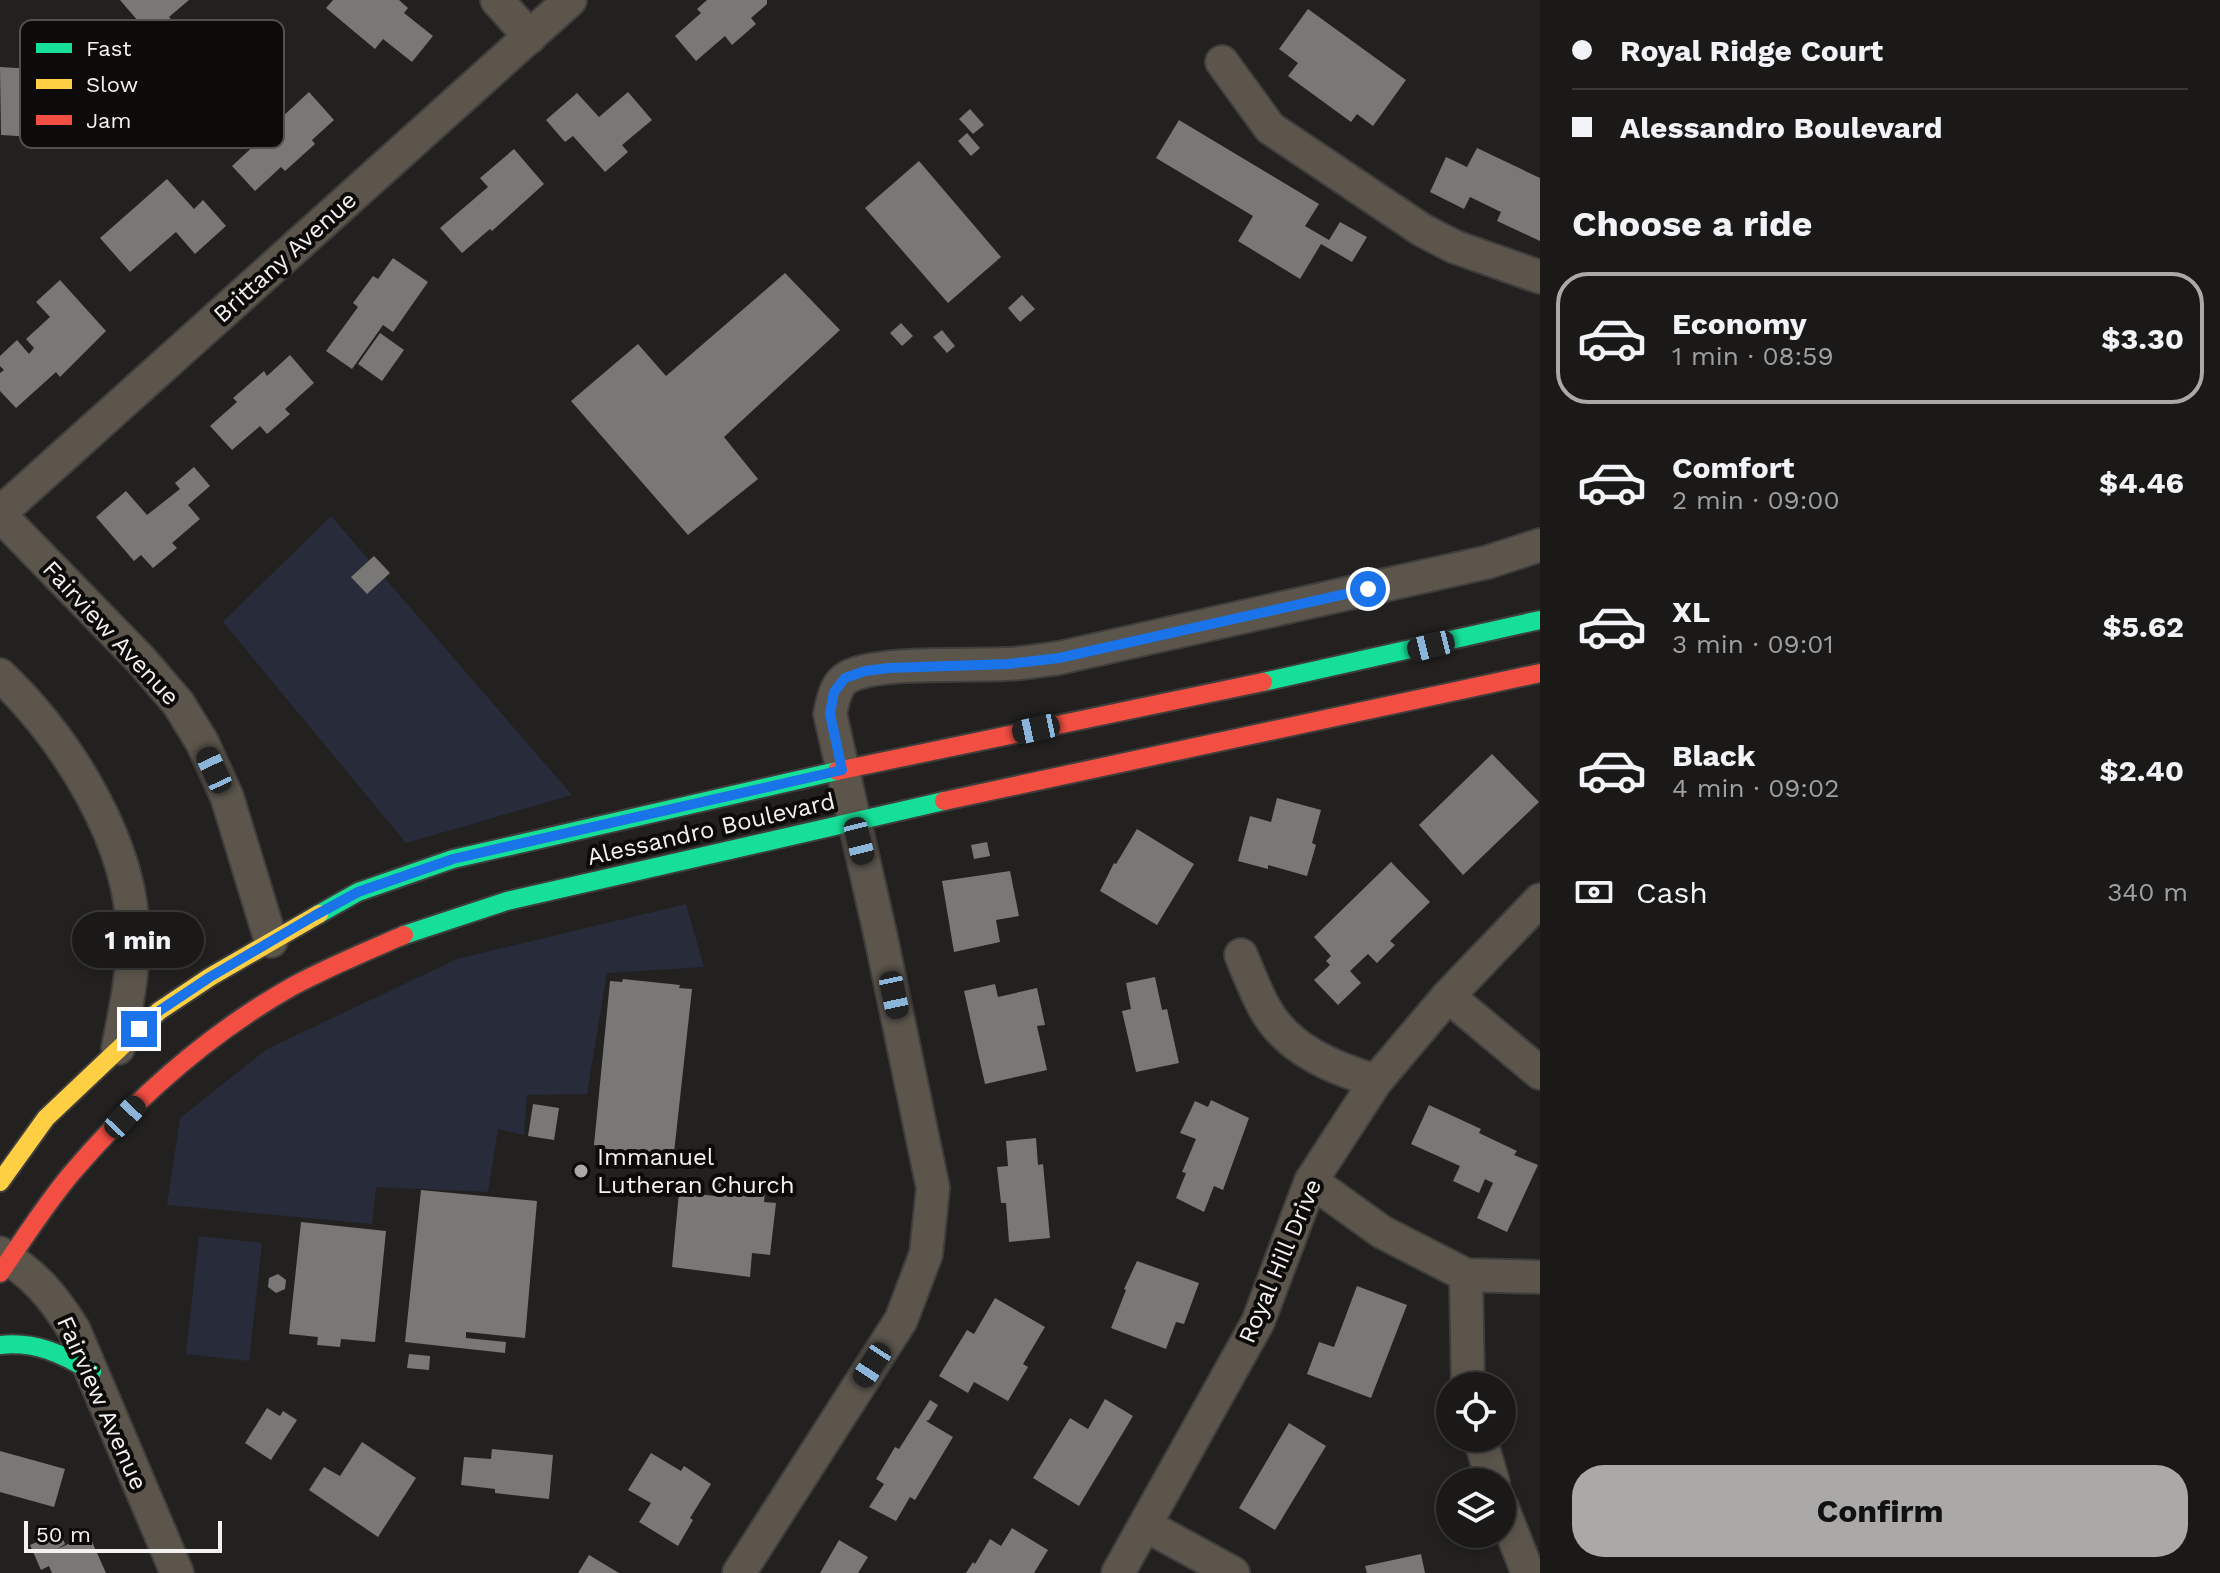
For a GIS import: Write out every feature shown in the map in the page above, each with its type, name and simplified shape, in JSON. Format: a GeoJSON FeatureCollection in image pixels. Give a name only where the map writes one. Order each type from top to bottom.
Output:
{"type":"FeatureCollection","features":[{"type":"Feature","properties":{"kind":"main road","name":"Alessandro Boulevard"},"geometry":{"type":"LineString","coordinates":[[0,1182],[46,1118],[159,1011],[210,977],[269,955],[358,892],[453,859],[842,770],[1404,652],[1540,620]]}},
{"type":"Feature","properties":{"kind":"main road","name":"Alessandro Boulevard"},"geometry":{"type":"LineString","coordinates":[[3,1261],[70,1175],[143,1097],[177,1066],[243,1017],[295,985],[402,936],[507,901],[854,820],[1540,673]]}},
{"type":"Feature","properties":{"kind":"main road"},"geometry":{"type":"LineString","coordinates":[[143,1097],[151,1067]]}},
{"type":"Feature","properties":{"kind":"main road"},"geometry":{"type":"LineString","coordinates":[[0,1345],[13,1342],[50,1349],[92,1372]]}},
{"type":"Feature","properties":{"kind":"street"},"geometry":{"type":"LineString","coordinates":[[497,0],[530,37]]}},
{"type":"Feature","properties":{"kind":"street","name":"Brittany Avenue"},"geometry":{"type":"LineString","coordinates":[[0,514],[570,0]]}},
{"type":"Feature","properties":{"kind":"street"},"geometry":{"type":"LineString","coordinates":[[1222,62],[1270,128],[1422,230],[1455,247],[1540,277]]}},
{"type":"Feature","properties":{"kind":"street","name":"Fairview Avenue"},"geometry":{"type":"LineString","coordinates":[[0,514],[141,660],[178,703],[202,742],[227,797],[269,955]]}},
{"type":"Feature","properties":{"kind":"street"},"geometry":{"type":"LineString","coordinates":[[739,1573],[901,1320],[926,1254],[933,1188],[884,948],[830,714],[834,692],[845,678],[865,671],[1008,664],[1059,658],[1488,562],[1540,545]]}},
{"type":"Feature","properties":{"kind":"street"},"geometry":{"type":"LineString","coordinates":[[0,675],[60,742],[95,799],[127,880],[133,937],[131,988],[118,1048]]}},
{"type":"Feature","properties":{"kind":"street","name":"Royal Hill Drive"},"geometry":{"type":"LineString","coordinates":[[1118,1573],[1147,1526],[1258,1322],[1311,1181],[1376,1081],[1448,996],[1540,900]]}},
{"type":"Feature","properties":{"kind":"street"},"geometry":{"type":"LineString","coordinates":[[1241,955],[1265,1010],[1295,1045],[1341,1071],[1376,1081]]}},
{"type":"Feature","properties":{"kind":"street"},"geometry":{"type":"LineString","coordinates":[[1448,996],[1540,1073]]}},
{"type":"Feature","properties":{"kind":"street"},"geometry":{"type":"LineString","coordinates":[[1311,1181],[1382,1232],[1466,1275],[1540,1277]]}},
{"type":"Feature","properties":{"kind":"street","name":"Fairview Avenue"},"geometry":{"type":"LineString","coordinates":[[3,1261],[35,1278],[54,1297],[74,1330],[177,1573]]}},
{"type":"Feature","properties":{"kind":"street"},"geometry":{"type":"LineString","coordinates":[[1466,1275],[1468,1372]]}},
{"type":"Feature","properties":{"kind":"street"},"geometry":{"type":"LineString","coordinates":[[1147,1526],[1233,1573]]}},
{"type":"Feature","properties":{"kind":"street"},"geometry":{"type":"LineString","coordinates":[[1516,1543],[1528,1573]]}},
{"type":"Feature","properties":{"kind":"shaded area"},"geometry":{"type":"Polygon","coordinates":[[[331,516],[572,795],[406,843],[223,622],[331,516]]]}},
{"type":"Feature","properties":{"kind":"shaded area"},"geometry":{"type":"Polygon","coordinates":[[[686,904],[704,967],[607,973],[587,1094],[527,1095],[524,1135],[498,1129],[488,1192],[376,1187],[372,1224],[167,1205],[180,1118],[267,1049],[457,959],[686,904]]]}},
{"type":"Feature","properties":{"kind":"shaded area"},"geometry":{"type":"Polygon","coordinates":[[[199,1236],[262,1243],[249,1361],[186,1354],[199,1236]]]}},
{"type":"Feature","properties":{"kind":"building"},"geometry":{"type":"Polygon","coordinates":[[[120,0],[189,0],[169,17],[172,20],[137,20],[120,0]]]}},
{"type":"Feature","properties":{"kind":"building"},"geometry":{"type":"Polygon","coordinates":[[[333,0],[399,0],[408,8],[404,13],[433,36],[412,62],[383,39],[375,49],[326,8],[333,0]]]}},
{"type":"Feature","properties":{"kind":"building"},"geometry":{"type":"Polygon","coordinates":[[[707,0],[767,0],[767,4],[751,18],[756,24],[732,45],[725,36],[696,61],[675,36],[701,13],[697,9],[707,0]]]}},
{"type":"Feature","properties":{"kind":"building"},"geometry":{"type":"Polygon","coordinates":[[[1308,9],[1406,80],[1373,126],[1357,114],[1351,122],[1288,76],[1298,63],[1279,49],[1308,9]]]}},
{"type":"Feature","properties":{"kind":"building"},"geometry":{"type":"Polygon","coordinates":[[[0,67],[20,68],[20,136],[1,135],[0,67]]]}},
{"type":"Feature","properties":{"kind":"building"},"geometry":{"type":"Polygon","coordinates":[[[309,92],[334,120],[312,140],[315,144],[285,171],[281,167],[255,191],[232,166],[251,148],[284,148],[284,115],[309,92]]]}},
{"type":"Feature","properties":{"kind":"building"},"geometry":{"type":"Polygon","coordinates":[[[628,92],[652,120],[622,145],[628,152],[605,172],[573,136],[565,142],[546,120],[577,93],[599,117],[628,92]]]}},
{"type":"Feature","properties":{"kind":"building"},"geometry":{"type":"Polygon","coordinates":[[[970,109],[984,125],[973,134],[959,119],[970,109]]]}},
{"type":"Feature","properties":{"kind":"building"},"geometry":{"type":"Polygon","coordinates":[[[1179,120],[1319,204],[1305,226],[1329,240],[1340,222],[1367,237],[1352,262],[1321,244],[1300,279],[1238,241],[1253,216],[1156,158],[1179,120]]]}},
{"type":"Feature","properties":{"kind":"building"},"geometry":{"type":"Polygon","coordinates":[[[967,133],[980,148],[971,156],[958,141],[967,133]]]}},
{"type":"Feature","properties":{"kind":"building"},"geometry":{"type":"Polygon","coordinates":[[[1477,148],[1540,178],[1540,241],[1497,221],[1501,212],[1470,197],[1464,209],[1430,192],[1446,157],[1467,167],[1477,148]]]}},
{"type":"Feature","properties":{"kind":"building"},"geometry":{"type":"Polygon","coordinates":[[[514,149],[544,184],[492,231],[490,229],[462,253],[440,228],[488,187],[480,178],[514,149]]]}},
{"type":"Feature","properties":{"kind":"building"},"geometry":{"type":"Polygon","coordinates":[[[919,161],[1001,257],[948,303],[865,208],[919,161]]]}},
{"type":"Feature","properties":{"kind":"building"},"geometry":{"type":"Polygon","coordinates":[[[167,179],[194,209],[203,200],[226,226],[195,254],[176,232],[130,272],[100,238],[167,179]]]}},
{"type":"Feature","properties":{"kind":"building"},"geometry":{"type":"Polygon","coordinates":[[[393,258],[428,282],[393,332],[383,325],[352,369],[326,351],[358,307],[353,303],[373,276],[378,279],[393,258]]]}},
{"type":"Feature","properties":{"kind":"building"},"geometry":{"type":"Polygon","coordinates":[[[785,273],[840,330],[724,437],[758,479],[688,535],[571,401],[638,344],[666,376],[785,273]]]}},
{"type":"Feature","properties":{"kind":"building"},"geometry":{"type":"Polygon","coordinates":[[[60,280],[106,331],[60,377],[56,372],[16,408],[0,391],[0,373],[4,370],[0,366],[0,356],[17,340],[29,354],[34,348],[26,339],[50,317],[36,302],[60,280]]]}},
{"type":"Feature","properties":{"kind":"building"},"geometry":{"type":"Polygon","coordinates":[[[1022,295],[1035,309],[1020,322],[1008,308],[1022,295]]]}},
{"type":"Feature","properties":{"kind":"building"},"geometry":{"type":"Polygon","coordinates":[[[901,323],[913,336],[902,346],[890,333],[901,323]]]}},
{"type":"Feature","properties":{"kind":"building"},"geometry":{"type":"Polygon","coordinates":[[[942,330],[955,346],[947,353],[933,337],[942,330]]]}},
{"type":"Feature","properties":{"kind":"building"},"geometry":{"type":"Polygon","coordinates":[[[380,333],[404,350],[382,381],[358,364],[380,333]]]}},
{"type":"Feature","properties":{"kind":"building"},"geometry":{"type":"Polygon","coordinates":[[[290,355],[314,383],[285,409],[290,414],[267,434],[260,426],[232,450],[210,426],[237,402],[233,398],[264,371],[267,376],[290,355]]]}},
{"type":"Feature","properties":{"kind":"building"},"geometry":{"type":"Polygon","coordinates":[[[194,467],[210,486],[188,505],[200,519],[172,543],[177,548],[153,568],[141,555],[134,561],[96,517],[126,491],[147,515],[180,489],[175,483],[194,467]]]}},
{"type":"Feature","properties":{"kind":"building"},"geometry":{"type":"Polygon","coordinates":[[[374,556],[390,573],[367,594],[351,577],[374,556]]]}},
{"type":"Feature","properties":{"kind":"building"},"geometry":{"type":"Polygon","coordinates":[[[1492,754],[1539,802],[1463,875],[1419,825],[1492,754]]]}},
{"type":"Feature","properties":{"kind":"building"},"geometry":{"type":"Polygon","coordinates":[[[1277,798],[1321,810],[1307,876],[1268,865],[1268,869],[1238,861],[1250,816],[1271,822],[1277,798]]]}},
{"type":"Feature","properties":{"kind":"building"},"geometry":{"type":"Polygon","coordinates":[[[1137,829],[1194,864],[1157,925],[1100,891],[1137,829]]]}},
{"type":"Feature","properties":{"kind":"building"},"geometry":{"type":"Polygon","coordinates":[[[987,842],[990,856],[974,859],[971,845],[987,842]]]}},
{"type":"Feature","properties":{"kind":"building"},"geometry":{"type":"Polygon","coordinates":[[[1391,862],[1430,902],[1390,941],[1395,945],[1377,963],[1368,954],[1350,971],[1361,983],[1338,1005],[1314,980],[1330,965],[1326,961],[1331,956],[1314,937],[1391,862]]]}},
{"type":"Feature","properties":{"kind":"building"},"geometry":{"type":"Polygon","coordinates":[[[1010,871],[1019,916],[996,920],[1000,942],[954,952],[942,881],[1010,871]]]}},
{"type":"Feature","properties":{"kind":"building"},"geometry":{"type":"Polygon","coordinates":[[[1155,977],[1162,1010],[1167,1009],[1179,1063],[1136,1072],[1122,1011],[1131,1009],[1126,983],[1155,977]]]}},
{"type":"Feature","properties":{"kind":"building"},"geometry":{"type":"Polygon","coordinates":[[[623,979],[692,989],[674,1153],[662,1151],[662,1155],[594,1145],[610,981],[622,982],[623,979]]]}},
{"type":"Feature","properties":{"kind":"building"},"geometry":{"type":"Polygon","coordinates":[[[995,984],[998,997],[1037,988],[1045,1025],[1037,1026],[1047,1070],[985,1084],[964,991],[995,984]]]}},
{"type":"Feature","properties":{"kind":"building"},"geometry":{"type":"Polygon","coordinates":[[[1211,1100],[1249,1118],[1223,1190],[1214,1186],[1204,1212],[1176,1198],[1186,1173],[1182,1172],[1196,1139],[1180,1133],[1195,1101],[1208,1107],[1211,1100]]]}},
{"type":"Feature","properties":{"kind":"building"},"geometry":{"type":"Polygon","coordinates":[[[533,1104],[559,1108],[554,1140],[528,1136],[533,1104]]]}},
{"type":"Feature","properties":{"kind":"building"},"geometry":{"type":"Polygon","coordinates":[[[1429,1105],[1481,1129],[1479,1133],[1517,1151],[1514,1155],[1538,1165],[1507,1232],[1477,1218],[1493,1183],[1485,1179],[1479,1193],[1453,1181],[1460,1166],[1411,1144],[1429,1105]]]}},
{"type":"Feature","properties":{"kind":"building"},"geometry":{"type":"Polygon","coordinates":[[[1036,1138],[1038,1165],[1043,1164],[1050,1238],[1009,1242],[1006,1203],[1001,1203],[997,1167],[1008,1166],[1006,1141],[1036,1138]]]}},
{"type":"Feature","properties":{"kind":"building"},"geometry":{"type":"Polygon","coordinates":[[[717,1179],[766,1184],[764,1202],[776,1203],[770,1255],[752,1253],[750,1277],[672,1267],[679,1192],[715,1196],[717,1179]]]}},
{"type":"Feature","properties":{"kind":"building"},"geometry":{"type":"Polygon","coordinates":[[[421,1190],[537,1201],[525,1338],[466,1332],[466,1338],[506,1342],[505,1353],[405,1342],[421,1190]]]}},
{"type":"Feature","properties":{"kind":"building"},"geometry":{"type":"Polygon","coordinates":[[[301,1222],[386,1231],[375,1342],[341,1339],[340,1347],[317,1345],[318,1337],[289,1334],[301,1222]]]}},
{"type":"Feature","properties":{"kind":"building"},"geometry":{"type":"Polygon","coordinates":[[[1137,1261],[1199,1283],[1184,1324],[1176,1322],[1166,1349],[1111,1328],[1137,1261]]]}},
{"type":"Feature","properties":{"kind":"building"},"geometry":{"type":"Polygon","coordinates":[[[278,1274],[286,1280],[285,1289],[276,1293],[268,1287],[269,1278],[278,1274]]]}},
{"type":"Feature","properties":{"kind":"building"},"geometry":{"type":"Polygon","coordinates":[[[1357,1286],[1407,1305],[1371,1398],[1307,1374],[1319,1342],[1334,1347],[1357,1286]]]}},
{"type":"Feature","properties":{"kind":"building"},"geometry":{"type":"Polygon","coordinates":[[[995,1298],[1045,1327],[1023,1364],[1028,1367],[1008,1401],[974,1382],[968,1393],[939,1376],[967,1330],[974,1334],[995,1298]]]}},
{"type":"Feature","properties":{"kind":"building"},"geometry":{"type":"Polygon","coordinates":[[[409,1354],[430,1356],[429,1370],[407,1368],[409,1354]]]}},
{"type":"Feature","properties":{"kind":"building"},"geometry":{"type":"Polygon","coordinates":[[[1105,1399],[1133,1416],[1079,1506],[1033,1478],[1070,1418],[1088,1429],[1105,1399]]]}},
{"type":"Feature","properties":{"kind":"building"},"geometry":{"type":"Polygon","coordinates":[[[930,1400],[938,1405],[926,1421],[953,1437],[915,1500],[910,1497],[896,1521],[869,1507],[884,1484],[876,1479],[930,1400]]]}},
{"type":"Feature","properties":{"kind":"building"},"geometry":{"type":"Polygon","coordinates":[[[267,1408],[280,1416],[283,1411],[297,1420],[271,1460],[245,1443],[267,1408]]]}},
{"type":"Feature","properties":{"kind":"building"},"geometry":{"type":"Polygon","coordinates":[[[1289,1423],[1326,1446],[1275,1530],[1239,1508],[1289,1423]]]}},
{"type":"Feature","properties":{"kind":"building"},"geometry":{"type":"Polygon","coordinates":[[[362,1442],[416,1478],[378,1537],[309,1490],[324,1467],[340,1476],[362,1442]]]}},
{"type":"Feature","properties":{"kind":"building"},"geometry":{"type":"Polygon","coordinates":[[[492,1449],[553,1455],[549,1499],[495,1493],[495,1489],[461,1485],[464,1457],[491,1459],[492,1449]]]}},
{"type":"Feature","properties":{"kind":"building"},"geometry":{"type":"Polygon","coordinates":[[[0,1451],[65,1469],[54,1507],[0,1492],[0,1451]]]}},
{"type":"Feature","properties":{"kind":"building"},"geometry":{"type":"Polygon","coordinates":[[[651,1453],[681,1471],[684,1466],[711,1484],[690,1518],[693,1520],[678,1546],[639,1522],[651,1503],[628,1490],[651,1453]]]}},
{"type":"Feature","properties":{"kind":"building"},"geometry":{"type":"Polygon","coordinates":[[[1012,1528],[1048,1550],[1034,1573],[966,1573],[990,1539],[1001,1546],[1012,1528]]]}},
{"type":"Feature","properties":{"kind":"building"},"geometry":{"type":"Polygon","coordinates":[[[60,1532],[65,1544],[57,1549],[89,1535],[106,1573],[52,1573],[49,1566],[41,1570],[30,1545],[60,1532]]]}},
{"type":"Feature","properties":{"kind":"building"},"geometry":{"type":"Polygon","coordinates":[[[839,1540],[868,1557],[858,1573],[820,1573],[839,1540]]]}},
{"type":"Feature","properties":{"kind":"building"},"geometry":{"type":"Polygon","coordinates":[[[1421,1554],[1425,1573],[1367,1573],[1365,1566],[1421,1554]]]}},
{"type":"Feature","properties":{"kind":"building"},"geometry":{"type":"Polygon","coordinates":[[[589,1555],[619,1573],[578,1573],[589,1555]]]}},
{"type":"Feature","properties":{"kind":"traffic: fast"},"geometry":{"type":"LineString","coordinates":[[1263,682],[1540,620]]}},
{"type":"Feature","properties":{"kind":"traffic: fast"},"geometry":{"type":"LineString","coordinates":[[319,914],[358,892],[453,859],[837,771]]}},
{"type":"Feature","properties":{"kind":"traffic: fast"},"geometry":{"type":"LineString","coordinates":[[404,935],[507,901],[944,801]]}},
{"type":"Feature","properties":{"kind":"traffic: fast"},"geometry":{"type":"LineString","coordinates":[[0,1345],[25,1345],[48,1350],[92,1372]]}},
{"type":"Feature","properties":{"kind":"traffic: slow"},"geometry":{"type":"LineString","coordinates":[[0,1182],[46,1118],[159,1011],[210,977],[319,914]]}},
{"type":"Feature","properties":{"kind":"traffic: jam"},"geometry":{"type":"LineString","coordinates":[[944,801],[1540,673]]}},
{"type":"Feature","properties":{"kind":"traffic: jam"},"geometry":{"type":"LineString","coordinates":[[837,771],[1263,682]]}},
{"type":"Feature","properties":{"kind":"traffic: jam"},"geometry":{"type":"LineString","coordinates":[[0,1273],[71,1174],[120,1120],[174,1070],[231,1025],[293,986],[404,935]]}},
{"type":"Feature","properties":{"kind":"place","name":"Immanuel Lutheran Church"},"geometry":{"type":"Point","coordinates":[581,1171]}},
{"type":"Feature","properties":{"kind":"route"},"geometry":{"type":"LineString","coordinates":[[139,1029],[159,1011],[210,977],[314,916],[358,892],[400,876],[453,859],[842,770],[830,714],[834,692],[845,678],[889,668],[1008,664],[1059,658],[1368,589]]}}]}
